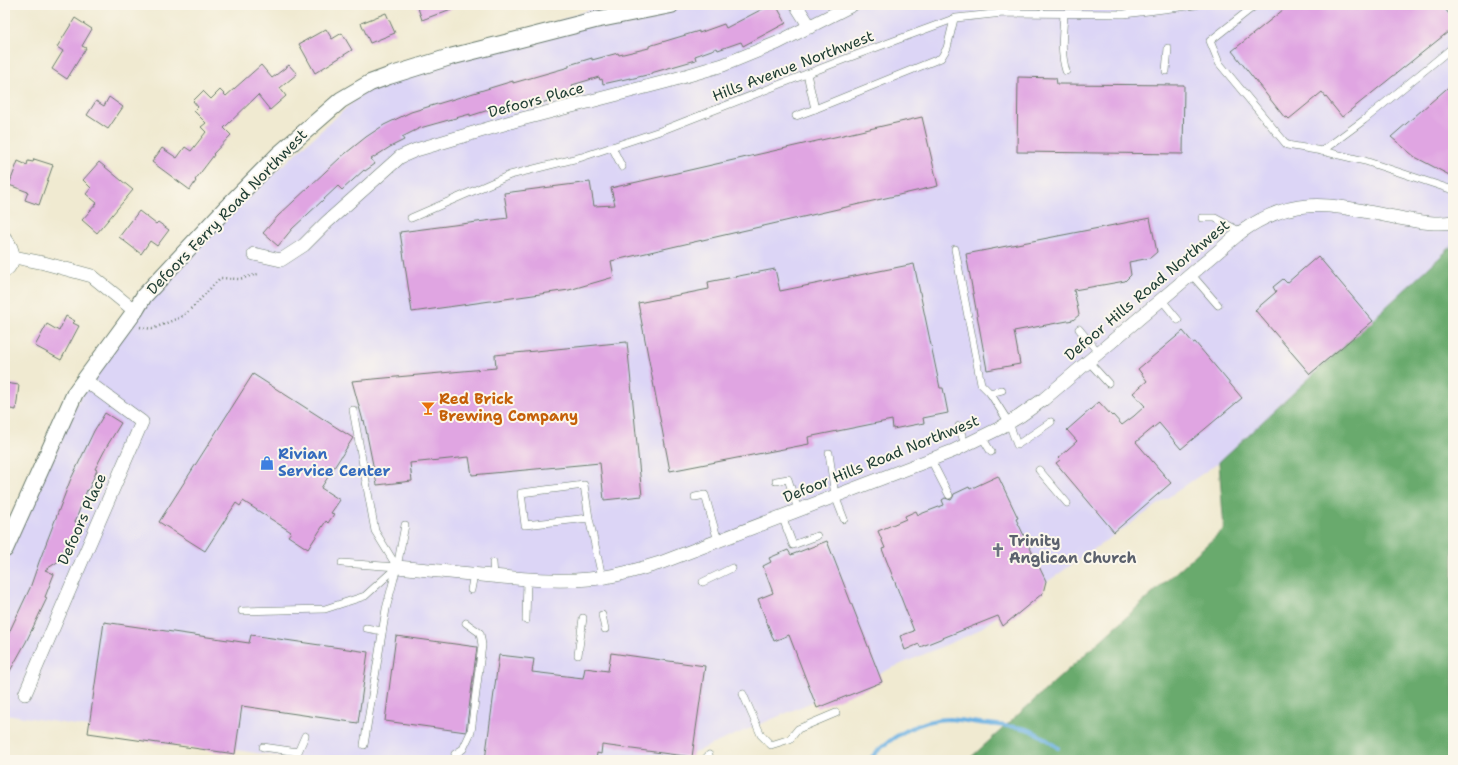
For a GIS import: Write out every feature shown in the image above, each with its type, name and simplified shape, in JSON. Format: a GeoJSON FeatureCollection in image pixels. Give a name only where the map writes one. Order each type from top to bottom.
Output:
{"type":"FeatureCollection","features":[{"type":"Feature","properties":{"kind":"street","name":"Defoors Ferry Road Northwest"},"geometry":{"type":"LineString","coordinates":[[5,549],[75,393],[135,311],[144,296],[278,155],[341,100],[370,83],[450,57],[595,20],[671,5]]}},
{"type":"Feature","properties":{"kind":"street"},"geometry":{"type":"LineString","coordinates":[[796,5],[810,27]]}},
{"type":"Feature","properties":{"kind":"street","name":"Defoors Place"},"geometry":{"type":"LineString","coordinates":[[254,254],[281,260],[304,245],[327,222],[400,157],[416,150],[514,121],[665,82],[723,65],[777,43],[852,5]]}},
{"type":"Feature","properties":{"kind":"street","name":"Defoor Hills Road Northwest"},"geometry":{"type":"LineString","coordinates":[[397,567],[474,574],[493,570],[527,579],[563,581],[602,577],[636,570],[718,541],[931,460],[982,437],[1009,422],[1044,398],[1241,232],[1267,215],[1293,207],[1318,205],[1336,206],[1426,223],[1453,222]]}},
{"type":"Feature","properties":{"kind":"street"},"geometry":{"type":"LineString","coordinates":[[5,238],[11,245],[14,257],[10,266],[5,272]]}},
{"type":"Feature","properties":{"kind":"street"},"geometry":{"type":"LineString","coordinates":[[14,257],[44,263],[92,276],[135,311]]}},
{"type":"Feature","properties":{"kind":"street","name":"Defoors Place"},"geometry":{"type":"LineString","coordinates":[[25,694],[80,563],[142,422],[85,380]]}},
{"type":"Feature","properties":{"kind":"lane","name":"Hills Avenue Northwest"},"geometry":{"type":"LineString","coordinates":[[411,218],[510,175],[582,157],[663,130],[954,19],[1003,13],[1124,14],[1196,5]]}},
{"type":"Feature","properties":{"kind":"lane"},"geometry":{"type":"LineString","coordinates":[[1252,5],[1253,8],[1210,40],[1219,63],[1287,145],[1365,161],[1453,190]]}},
{"type":"Feature","properties":{"kind":"lane"},"geometry":{"type":"LineString","coordinates":[[1064,14],[1062,46],[1066,71]]}},
{"type":"Feature","properties":{"kind":"lane"},"geometry":{"type":"LineString","coordinates":[[796,116],[815,110],[940,58],[947,48],[954,19]]}},
{"type":"Feature","properties":{"kind":"lane"},"geometry":{"type":"LineString","coordinates":[[1322,151],[1364,120],[1453,47]]}},
{"type":"Feature","properties":{"kind":"lane"},"geometry":{"type":"LineString","coordinates":[[1166,71],[1168,48]]}},
{"type":"Feature","properties":{"kind":"lane"},"geometry":{"type":"LineString","coordinates":[[807,74],[815,110]]}},
{"type":"Feature","properties":{"kind":"lane"},"geometry":{"type":"LineString","coordinates":[[612,146],[622,166]]}},
{"type":"Feature","properties":{"kind":"lane"},"geometry":{"type":"LineString","coordinates":[[1202,218],[1215,218],[1241,232]]}},
{"type":"Feature","properties":{"kind":"lane"},"geometry":{"type":"LineString","coordinates":[[955,249],[981,384],[990,393],[1009,422],[1017,445],[1051,422]]}},
{"type":"Feature","properties":{"kind":"lane"},"geometry":{"type":"LineString","coordinates":[[1191,274],[1218,305]]}},
{"type":"Feature","properties":{"kind":"lane"},"geometry":{"type":"LineString","coordinates":[[1161,299],[1178,320]]}},
{"type":"Feature","properties":{"kind":"lane"},"geometry":{"type":"LineString","coordinates":[[1079,329],[1098,352]]}},
{"type":"Feature","properties":{"kind":"lane"},"geometry":{"type":"LineString","coordinates":[[1088,361],[1108,383]]}},
{"type":"Feature","properties":{"kind":"lane"},"geometry":{"type":"LineString","coordinates":[[990,393],[1002,390]]}},
{"type":"Feature","properties":{"kind":"lane"},"geometry":{"type":"LineString","coordinates":[[353,410],[375,531],[397,567]]}},
{"type":"Feature","properties":{"kind":"lane"},"geometry":{"type":"LineString","coordinates":[[959,426],[965,445]]}},
{"type":"Feature","properties":{"kind":"lane"},"geometry":{"type":"LineString","coordinates":[[982,437],[991,452]]}},
{"type":"Feature","properties":{"kind":"lane"},"geometry":{"type":"LineString","coordinates":[[829,453],[835,496],[844,519]]}},
{"type":"Feature","properties":{"kind":"lane"},"geometry":{"type":"LineString","coordinates":[[931,460],[949,495]]}},
{"type":"Feature","properties":{"kind":"lane"},"geometry":{"type":"LineString","coordinates":[[1039,470],[1067,503]]}},
{"type":"Feature","properties":{"kind":"lane"},"geometry":{"type":"LineString","coordinates":[[776,481],[788,478],[798,510]]}},
{"type":"Feature","properties":{"kind":"lane"},"geometry":{"type":"LineString","coordinates":[[589,518],[525,525],[521,493],[584,485],[589,518],[602,577]]}},
{"type":"Feature","properties":{"kind":"lane"},"geometry":{"type":"LineString","coordinates":[[695,497],[705,495],[718,541]]}},
{"type":"Feature","properties":{"kind":"lane"},"geometry":{"type":"LineString","coordinates":[[782,516],[793,545],[817,536]]}},
{"type":"Feature","properties":{"kind":"lane"},"geometry":{"type":"LineString","coordinates":[[364,745],[386,609],[397,567],[404,525]]}},
{"type":"Feature","properties":{"kind":"lane"},"geometry":{"type":"LineString","coordinates":[[342,563],[397,567]]}},
{"type":"Feature","properties":{"kind":"lane"},"geometry":{"type":"LineString","coordinates":[[242,611],[325,609],[365,596],[397,567]]}},
{"type":"Feature","properties":{"kind":"lane"},"geometry":{"type":"LineString","coordinates":[[703,582],[732,568]]}},
{"type":"Feature","properties":{"kind":"lane"},"geometry":{"type":"LineString","coordinates":[[471,590],[474,574]]}},
{"type":"Feature","properties":{"kind":"lane"},"geometry":{"type":"LineString","coordinates":[[526,620],[527,579]]}},
{"type":"Feature","properties":{"kind":"lane"},"geometry":{"type":"LineString","coordinates":[[602,615],[605,629]]}},
{"type":"Feature","properties":{"kind":"lane"},"geometry":{"type":"LineString","coordinates":[[578,655],[583,618]]}},
{"type":"Feature","properties":{"kind":"lane"},"geometry":{"type":"LineString","coordinates":[[456,754],[463,749],[471,732],[482,645],[480,633],[466,623]]}},
{"type":"Feature","properties":{"kind":"lane"},"geometry":{"type":"LineString","coordinates":[[366,628],[382,631]]}},
{"type":"Feature","properties":{"kind":"lane"},"geometry":{"type":"LineString","coordinates":[[743,694],[761,735],[771,745],[790,740],[798,729],[836,713]]}},
{"type":"Feature","properties":{"kind":"lane"},"geometry":{"type":"LineString","coordinates":[[264,747],[298,752],[305,736]]}},
{"type":"Feature","properties":{"kind":"path"},"geometry":{"type":"LineString","coordinates":[[122,329],[144,327],[152,329],[181,316],[194,306],[220,278],[238,279],[258,274]]}},
{"type":"Feature","properties":{"kind":"shaded area"},"geometry":{"type":"Polygon","coordinates":[[[602,5],[1453,5],[1453,245],[1219,462],[974,633],[676,760],[301,760],[5,714],[5,554],[34,474],[122,329],[208,233],[364,92],[602,5]]]}},
{"type":"Feature","properties":{"kind":"green space"},"geometry":{"type":"Polygon","coordinates":[[[1453,245],[1453,760],[968,760],[1224,529],[1219,462],[1453,245]]]}},
{"type":"Feature","properties":{"kind":"building"},"geometry":{"type":"Polygon","coordinates":[[[417,5],[459,5],[459,6],[422,20],[417,5]]]}},
{"type":"Feature","properties":{"kind":"building"},"geometry":{"type":"Polygon","coordinates":[[[770,5],[776,5],[786,23],[743,46],[741,42],[718,50],[717,48],[695,56],[696,60],[630,79],[603,84],[602,79],[600,80],[599,77],[572,85],[573,90],[547,98],[548,101],[528,107],[528,105],[506,111],[504,105],[470,116],[470,114],[420,128],[402,137],[404,140],[371,159],[375,164],[365,171],[364,170],[342,190],[338,186],[292,229],[278,246],[263,233],[278,216],[341,157],[384,125],[411,112],[513,81],[513,83],[569,67],[569,65],[592,58],[592,60],[618,53],[619,55],[649,48],[649,46],[699,31],[699,33],[724,24],[726,28],[770,5]]]}},
{"type":"Feature","properties":{"kind":"building"},"geometry":{"type":"Polygon","coordinates":[[[1289,5],[1442,5],[1453,19],[1453,28],[1342,117],[1322,92],[1289,119],[1287,117],[1285,118],[1232,51],[1289,5]]]}},
{"type":"Feature","properties":{"kind":"building"},"geometry":{"type":"Polygon","coordinates":[[[386,13],[395,33],[370,43],[361,23],[386,13]]]}},
{"type":"Feature","properties":{"kind":"building"},"geometry":{"type":"Polygon","coordinates":[[[75,18],[92,29],[82,46],[86,48],[67,79],[52,69],[63,51],[57,47],[75,18]]]}},
{"type":"Feature","properties":{"kind":"building"},"geometry":{"type":"Polygon","coordinates":[[[326,29],[332,39],[342,33],[352,50],[315,73],[299,44],[326,29]]]}},
{"type":"Feature","properties":{"kind":"building"},"geometry":{"type":"Polygon","coordinates":[[[261,65],[272,78],[289,65],[297,74],[280,88],[286,96],[270,110],[258,95],[224,128],[231,135],[213,154],[214,155],[195,180],[196,181],[190,190],[152,162],[162,148],[177,158],[185,147],[191,151],[206,132],[201,127],[206,123],[194,111],[198,107],[193,101],[203,91],[211,99],[220,90],[226,96],[261,65]]]}},
{"type":"Feature","properties":{"kind":"building"},"geometry":{"type":"Polygon","coordinates":[[[1018,77],[1056,78],[1057,84],[1184,85],[1183,154],[1017,152],[1018,77]]]}},
{"type":"Feature","properties":{"kind":"building"},"geometry":{"type":"Polygon","coordinates":[[[1453,83],[1453,177],[1415,157],[1391,137],[1453,83]]]}},
{"type":"Feature","properties":{"kind":"building"},"geometry":{"type":"Polygon","coordinates":[[[109,97],[123,107],[108,129],[87,115],[96,101],[104,106],[109,97]]]}},
{"type":"Feature","properties":{"kind":"building"},"geometry":{"type":"Polygon","coordinates":[[[922,117],[938,186],[611,261],[614,277],[569,290],[412,312],[400,232],[508,218],[504,193],[590,182],[594,206],[615,205],[611,188],[922,117]]]}},
{"type":"Feature","properties":{"kind":"building"},"geometry":{"type":"Polygon","coordinates":[[[34,159],[53,165],[39,205],[25,200],[28,192],[9,185],[18,161],[27,165],[28,161],[33,162],[34,159]]]}},
{"type":"Feature","properties":{"kind":"building"},"geometry":{"type":"Polygon","coordinates":[[[99,162],[133,190],[97,233],[82,220],[97,203],[86,194],[91,188],[83,180],[99,162]]]}},
{"type":"Feature","properties":{"kind":"building"},"geometry":{"type":"Polygon","coordinates":[[[139,211],[156,224],[158,222],[169,230],[157,246],[150,241],[141,254],[119,237],[139,211]]]}},
{"type":"Feature","properties":{"kind":"building"},"geometry":{"type":"Polygon","coordinates":[[[1150,218],[1157,252],[1150,258],[1129,262],[1131,275],[1125,281],[1074,290],[1079,315],[1073,320],[1014,331],[1020,364],[987,370],[966,254],[1150,218]]]}},
{"type":"Feature","properties":{"kind":"building"},"geometry":{"type":"Polygon","coordinates":[[[1318,256],[1373,321],[1310,374],[1255,310],[1276,292],[1273,287],[1283,279],[1287,283],[1318,256]]]}},
{"type":"Feature","properties":{"kind":"building"},"geometry":{"type":"Polygon","coordinates":[[[914,264],[940,388],[943,388],[948,413],[923,418],[924,423],[893,429],[892,420],[808,437],[809,444],[670,471],[638,303],[709,289],[708,282],[775,269],[780,291],[914,264]]]}},
{"type":"Feature","properties":{"kind":"building"},"geometry":{"type":"Polygon","coordinates":[[[66,316],[75,321],[73,323],[79,326],[61,360],[35,346],[47,324],[59,331],[66,316]]]}},
{"type":"Feature","properties":{"kind":"building"},"geometry":{"type":"Polygon","coordinates":[[[1183,331],[1193,343],[1195,342],[1242,398],[1181,449],[1159,423],[1136,442],[1171,483],[1114,532],[1056,463],[1060,460],[1058,458],[1077,441],[1067,430],[1099,402],[1122,425],[1134,416],[1145,406],[1133,393],[1147,381],[1138,369],[1183,331]]]}},
{"type":"Feature","properties":{"kind":"building"},"geometry":{"type":"Polygon","coordinates":[[[627,342],[642,496],[604,500],[600,463],[472,475],[469,457],[410,463],[412,481],[377,485],[364,420],[363,421],[352,381],[496,368],[495,355],[627,342]]]}},
{"type":"Feature","properties":{"kind":"building","name":"Rivian Service Center"},"geometry":{"type":"Polygon","coordinates":[[[253,374],[353,438],[321,488],[340,500],[331,513],[334,514],[328,523],[326,521],[308,549],[288,536],[291,532],[243,501],[240,506],[236,503],[205,551],[159,522],[253,374]]]}},
{"type":"Feature","properties":{"kind":"building"},"geometry":{"type":"Polygon","coordinates":[[[5,383],[19,385],[16,410],[5,408],[5,383]]]}},
{"type":"Feature","properties":{"kind":"building"},"geometry":{"type":"Polygon","coordinates":[[[105,413],[121,423],[95,469],[97,470],[88,491],[87,490],[75,522],[83,526],[78,537],[73,534],[69,546],[66,545],[59,561],[45,570],[54,574],[45,597],[47,598],[26,642],[5,680],[5,641],[30,588],[70,481],[94,431],[105,413]]]}},
{"type":"Feature","properties":{"kind":"building"},"geometry":{"type":"Polygon","coordinates":[[[998,476],[1018,518],[1016,519],[1046,581],[1043,593],[1003,626],[998,616],[920,647],[919,644],[905,650],[900,636],[914,631],[882,549],[885,548],[878,531],[906,519],[905,516],[916,511],[918,515],[944,505],[942,500],[945,498],[951,500],[954,494],[969,487],[970,489],[998,476]]]}},
{"type":"Feature","properties":{"kind":"building"},"geometry":{"type":"Polygon","coordinates":[[[827,541],[882,682],[817,708],[789,635],[774,641],[758,599],[773,593],[763,566],[771,562],[769,558],[788,550],[791,555],[827,541]]]}},
{"type":"Feature","properties":{"kind":"building"},"geometry":{"type":"Polygon","coordinates":[[[104,622],[249,643],[251,635],[368,652],[358,723],[242,706],[235,754],[88,733],[104,622]]]}},
{"type":"Feature","properties":{"kind":"building"},"geometry":{"type":"Polygon","coordinates":[[[396,636],[477,647],[466,732],[385,721],[396,636]]]}},
{"type":"Feature","properties":{"kind":"building"},"geometry":{"type":"Polygon","coordinates":[[[611,653],[705,666],[692,757],[602,745],[601,754],[597,753],[596,760],[485,760],[499,655],[534,659],[532,672],[583,678],[585,668],[608,671],[611,653]]]}},
{"type":"Feature","properties":{"kind":"waterway"},"geometry":{"type":"LineString","coordinates":[[869,760],[885,744],[905,731],[927,722],[949,719],[1030,730],[1039,734],[1058,748]]}},
{"type":"Feature","properties":{"kind":"place","name":"Red Brick Brewing Company"},"geometry":{"type":"Point","coordinates":[428,408]}},
{"type":"Feature","properties":{"kind":"place","name":"Rivian Service Center"},"geometry":{"type":"Point","coordinates":[267,463]}},
{"type":"Feature","properties":{"kind":"place","name":"Trinity Anglican Church"},"geometry":{"type":"Point","coordinates":[998,550]}}]}
